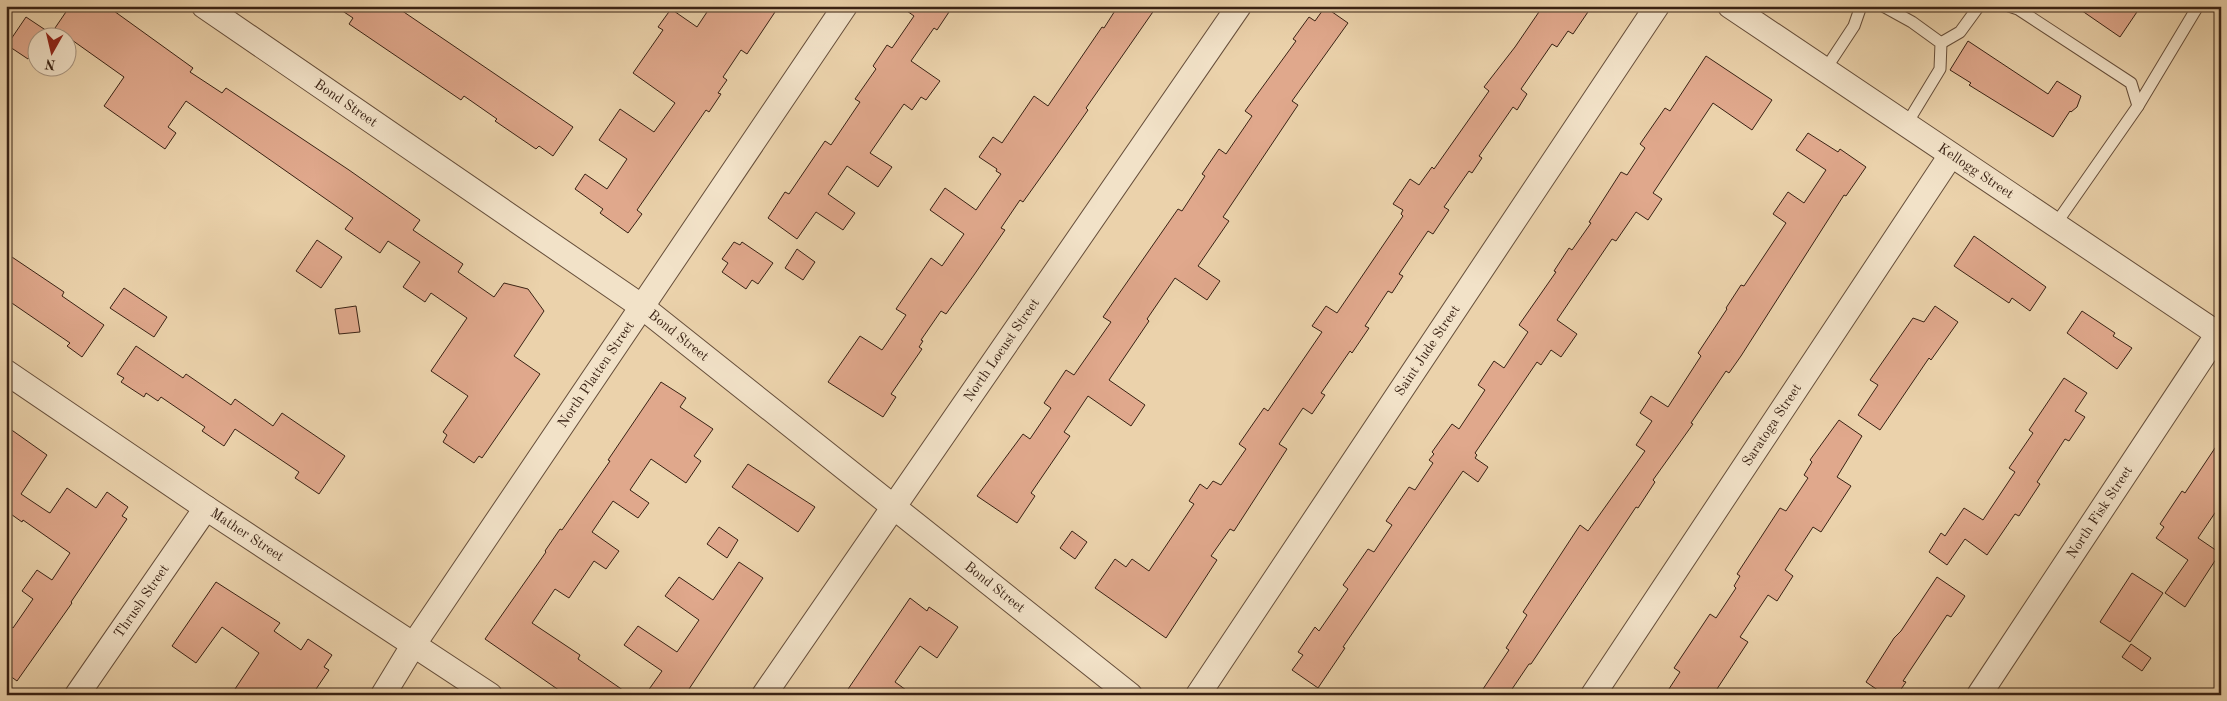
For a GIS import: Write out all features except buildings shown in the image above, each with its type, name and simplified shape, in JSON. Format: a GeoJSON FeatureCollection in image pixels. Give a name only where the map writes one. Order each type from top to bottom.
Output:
{"type":"FeatureCollection","features":[{"type":"Feature","properties":{"kind":"street","name":"Bond Street"},"geometry":{"type":"LineString","coordinates":[[204,6],[642,306],[1130,695]]}},
{"type":"Feature","properties":{"kind":"street","name":"North Platten Street"},"geometry":{"type":"LineString","coordinates":[[383,695],[414,644],[845,6]]}},
{"type":"Feature","properties":{"kind":"street","name":"North Locust Street"},"geometry":{"type":"LineString","coordinates":[[764,695],[1239,6]]}},
{"type":"Feature","properties":{"kind":"street","name":"Saint Jude Street"},"geometry":{"type":"LineString","coordinates":[[1198,695],[1657,6]]}},
{"type":"Feature","properties":{"kind":"street","name":"Kellogg Street"},"geometry":{"type":"LineString","coordinates":[[1730,6],[2055,225],[2220,333]]}},
{"type":"Feature","properties":{"kind":"street","name":"Saratoga Street"},"geometry":{"type":"LineString","coordinates":[[1593,695],[1952,155]]}},
{"type":"Feature","properties":{"kind":"street","name":"North Fisk Street"},"geometry":{"type":"LineString","coordinates":[[1978,695],[2220,333]]}},
{"type":"Feature","properties":{"kind":"street","name":"Mather Street"},"geometry":{"type":"LineString","coordinates":[[6,372],[206,508],[490,695]]}},
{"type":"Feature","properties":{"kind":"street","name":"Thrush Street"},"geometry":{"type":"LineString","coordinates":[[77,695],[206,508]]}},
{"type":"Feature","properties":{"kind":"lane"},"geometry":{"type":"LineString","coordinates":[[1825,70],[1854,26],[1861,6]]}},
{"type":"Feature","properties":{"kind":"lane"},"geometry":{"type":"LineString","coordinates":[[1883,6],[1912,22],[1941,43]]}},
{"type":"Feature","properties":{"kind":"lane"},"geometry":{"type":"LineString","coordinates":[[1941,43],[1960,32],[1979,6]]}},
{"type":"Feature","properties":{"kind":"lane"},"geometry":{"type":"LineString","coordinates":[[2009,6],[2018,9],[2131,83],[2138,106]]}},
{"type":"Feature","properties":{"kind":"lane"},"geometry":{"type":"LineString","coordinates":[[2055,225],[2138,106],[2198,6]]}},
{"type":"Feature","properties":{"kind":"lane"},"geometry":{"type":"LineString","coordinates":[[1906,125],[1940,69],[1941,43]]}}]}
